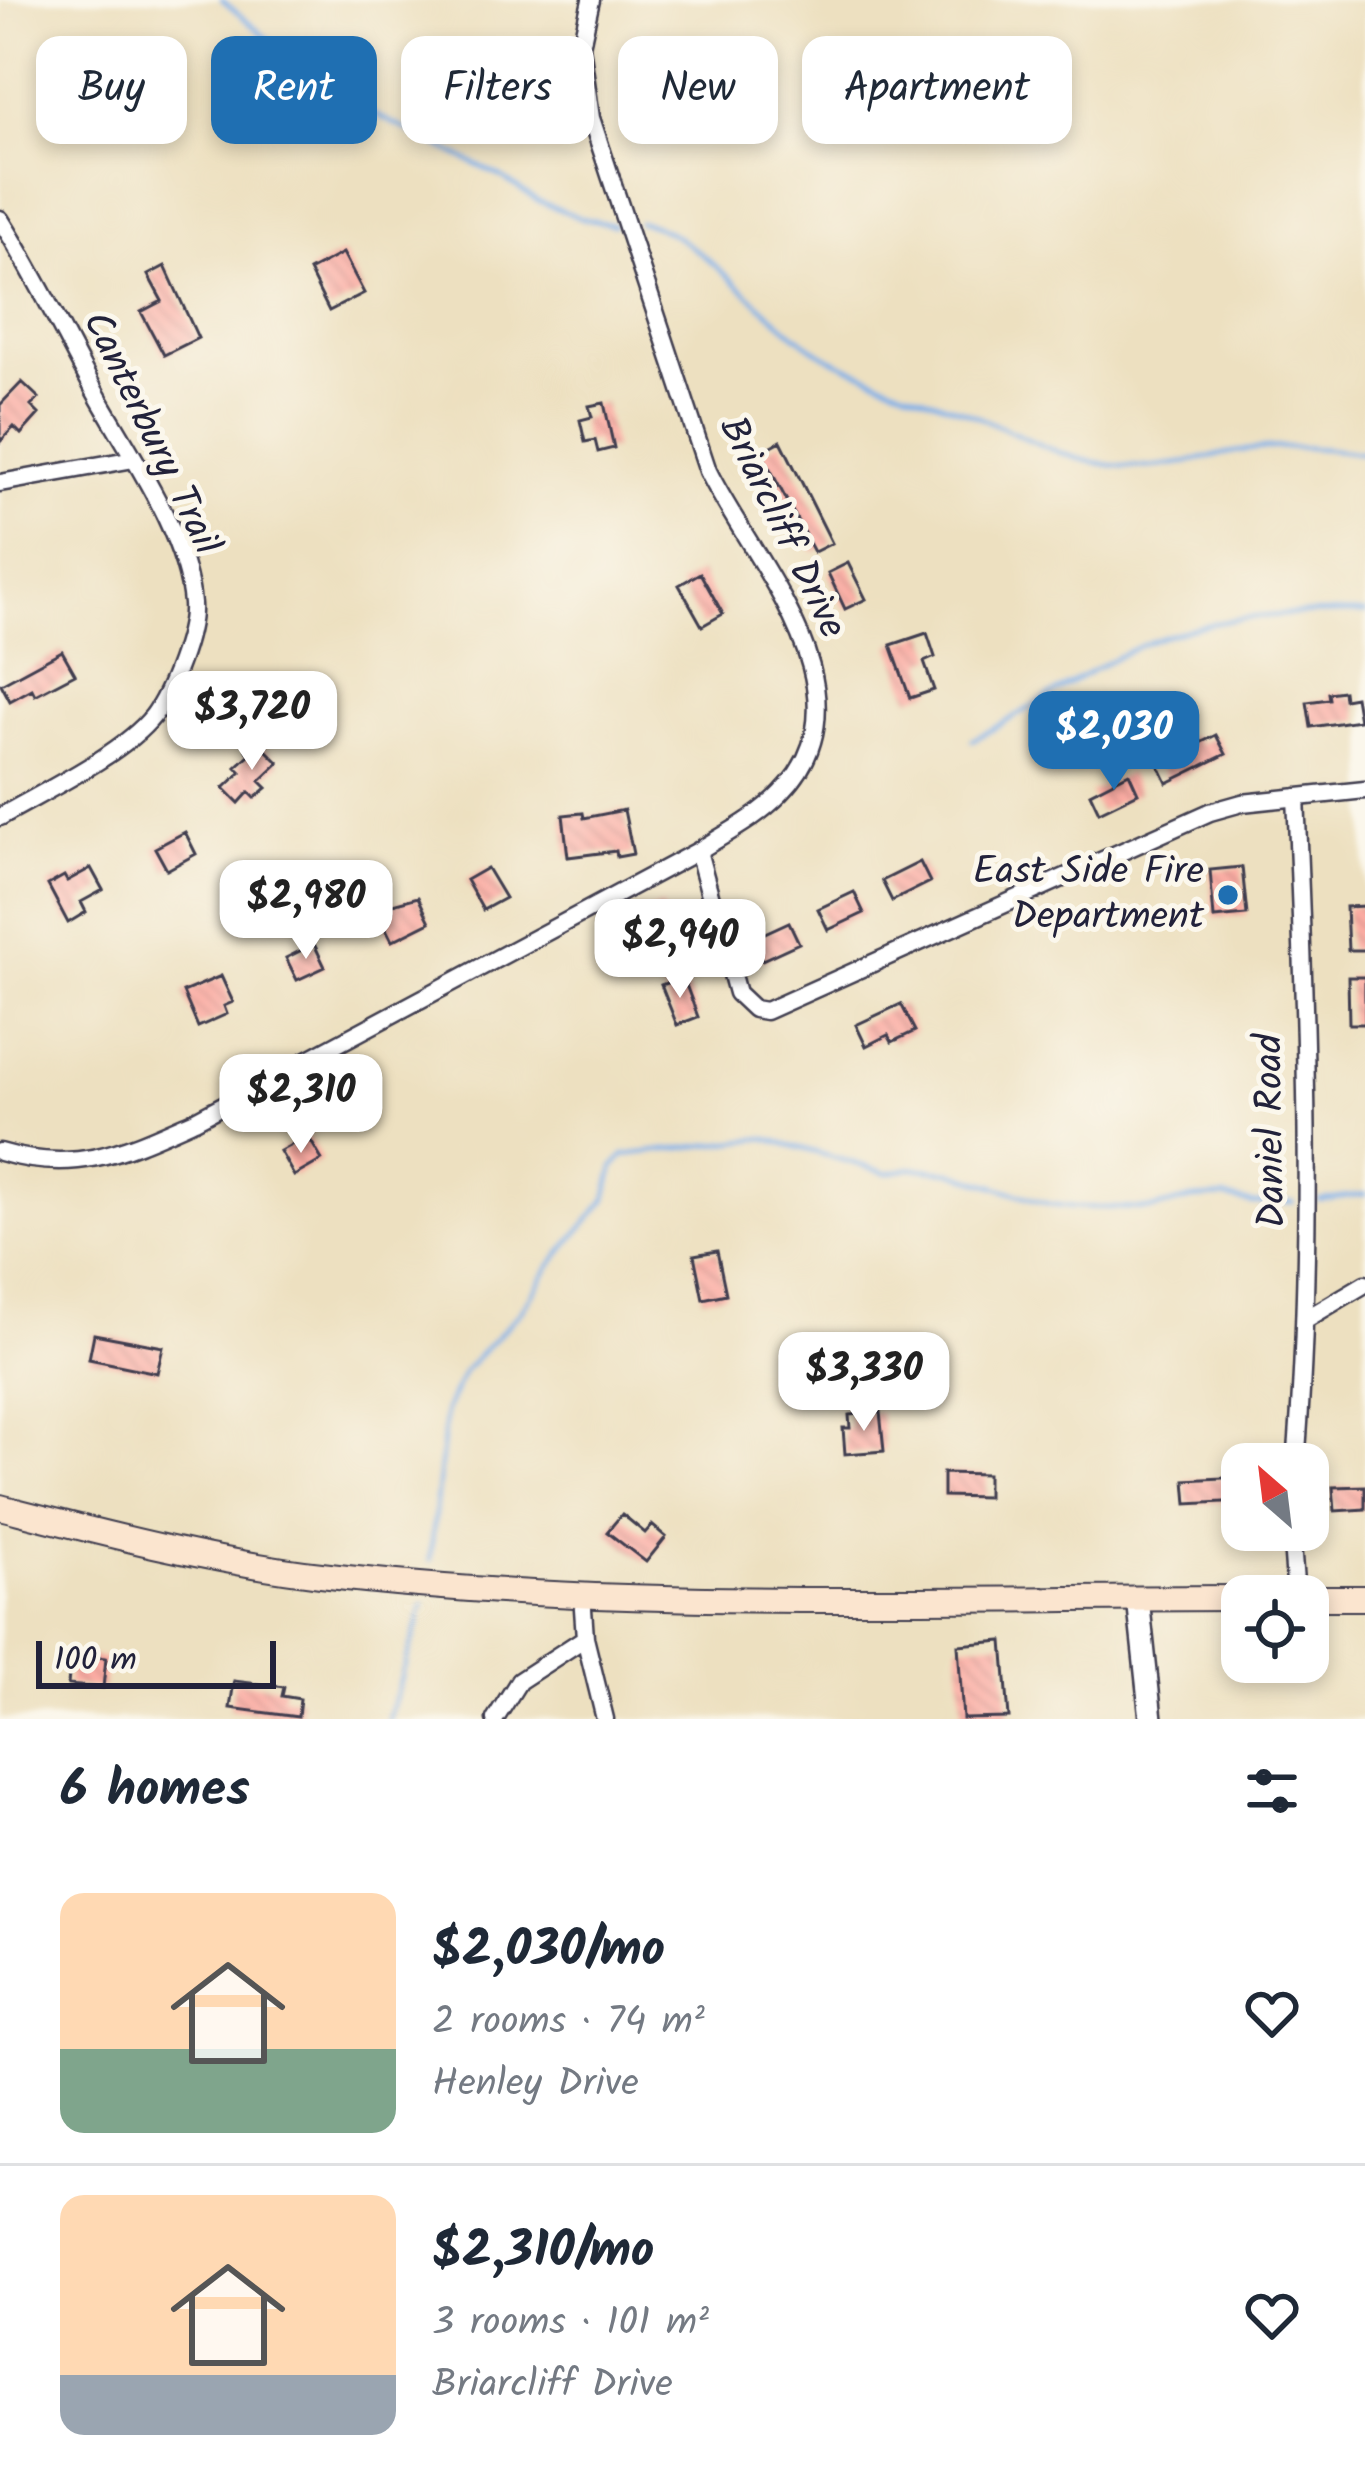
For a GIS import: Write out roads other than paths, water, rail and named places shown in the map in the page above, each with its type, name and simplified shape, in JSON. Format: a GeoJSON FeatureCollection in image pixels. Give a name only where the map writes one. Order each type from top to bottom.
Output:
{"type":"FeatureCollection","features":[{"type":"Feature","properties":{"kind":"main road"},"geometry":{"type":"LineString","coordinates":[[0,1507],[197,1554],[321,1575],[582,1594],[1221,1598]]}},
{"type":"Feature","properties":{"kind":"main road"},"geometry":{"type":"LineString","coordinates":[[1329,1598],[1365,1598]]}},
{"type":"Feature","properties":{"kind":"street","name":"Briarcliff Drive"},"geometry":{"type":"LineString","coordinates":[[0,1152],[61,1163],[119,1154],[196,1120],[698,851],[751,818],[795,776],[807,756],[816,687],[810,652],[708,471],[591,118],[581,46],[591,0]]}},
{"type":"Feature","properties":{"kind":"street","name":"Canterbury Trail"},"geometry":{"type":"LineString","coordinates":[[0,219],[35,273],[134,459],[179,550],[193,607],[178,664],[151,719],[123,743],[0,818]]}},
{"type":"Feature","properties":{"kind":"street"},"geometry":{"type":"LineString","coordinates":[[0,483],[134,459]]}},
{"type":"Feature","properties":{"kind":"street"},"geometry":{"type":"LineString","coordinates":[[698,851],[737,993],[754,1009],[766,1011],[1166,830],[1242,803],[1365,790]]}},
{"type":"Feature","properties":{"kind":"street","name":"Daniel Road"},"geometry":{"type":"LineString","coordinates":[[1297,797],[1303,931],[1306,1319],[1297,1443]]}},
{"type":"Feature","properties":{"kind":"street"},"geometry":{"type":"LineString","coordinates":[[1306,1319],[1365,1284]]}},
{"type":"Feature","properties":{"kind":"street"},"geometry":{"type":"LineString","coordinates":[[582,1594],[585,1638],[605,1719]]}},
{"type":"Feature","properties":{"kind":"street"},"geometry":{"type":"LineString","coordinates":[[1138,1598],[1151,1719]]}},
{"type":"Feature","properties":{"kind":"street"},"geometry":{"type":"LineString","coordinates":[[495,1719],[519,1682],[585,1638]]}},
{"type":"Feature","properties":{"kind":"waterway"},"geometry":{"type":"LineString","coordinates":[[222,0],[291,58],[372,113],[503,178],[536,200],[614,225]]}},
{"type":"Feature","properties":{"kind":"waterway"},"geometry":{"type":"LineString","coordinates":[[639,222],[684,242],[830,358],[1070,456],[1148,467],[1270,448],[1365,454]]}},
{"type":"Feature","properties":{"kind":"waterway"},"geometry":{"type":"LineString","coordinates":[[972,740],[1107,662],[1155,640],[1213,624],[1274,615],[1365,613]]}},
{"type":"Feature","properties":{"kind":"waterway"},"geometry":{"type":"LineString","coordinates":[[430,1560],[446,1409],[464,1371],[521,1311],[551,1265],[606,1199],[614,1167],[624,1155],[765,1138],[888,1173],[912,1168],[951,1172],[1049,1204],[1152,1209],[1224,1197],[1254,1204],[1293,1202]]}},
{"type":"Feature","properties":{"kind":"waterway"},"geometry":{"type":"LineString","coordinates":[[1319,1200],[1365,1194]]}},
{"type":"Feature","properties":{"kind":"waterway"},"geometry":{"type":"LineString","coordinates":[[388,1719],[424,1604]]}},
{"type":"Feature","properties":{"kind":"place","name":"East Side Fire Department"},"geometry":{"type":"Point","coordinates":[1228,895]}}]}
